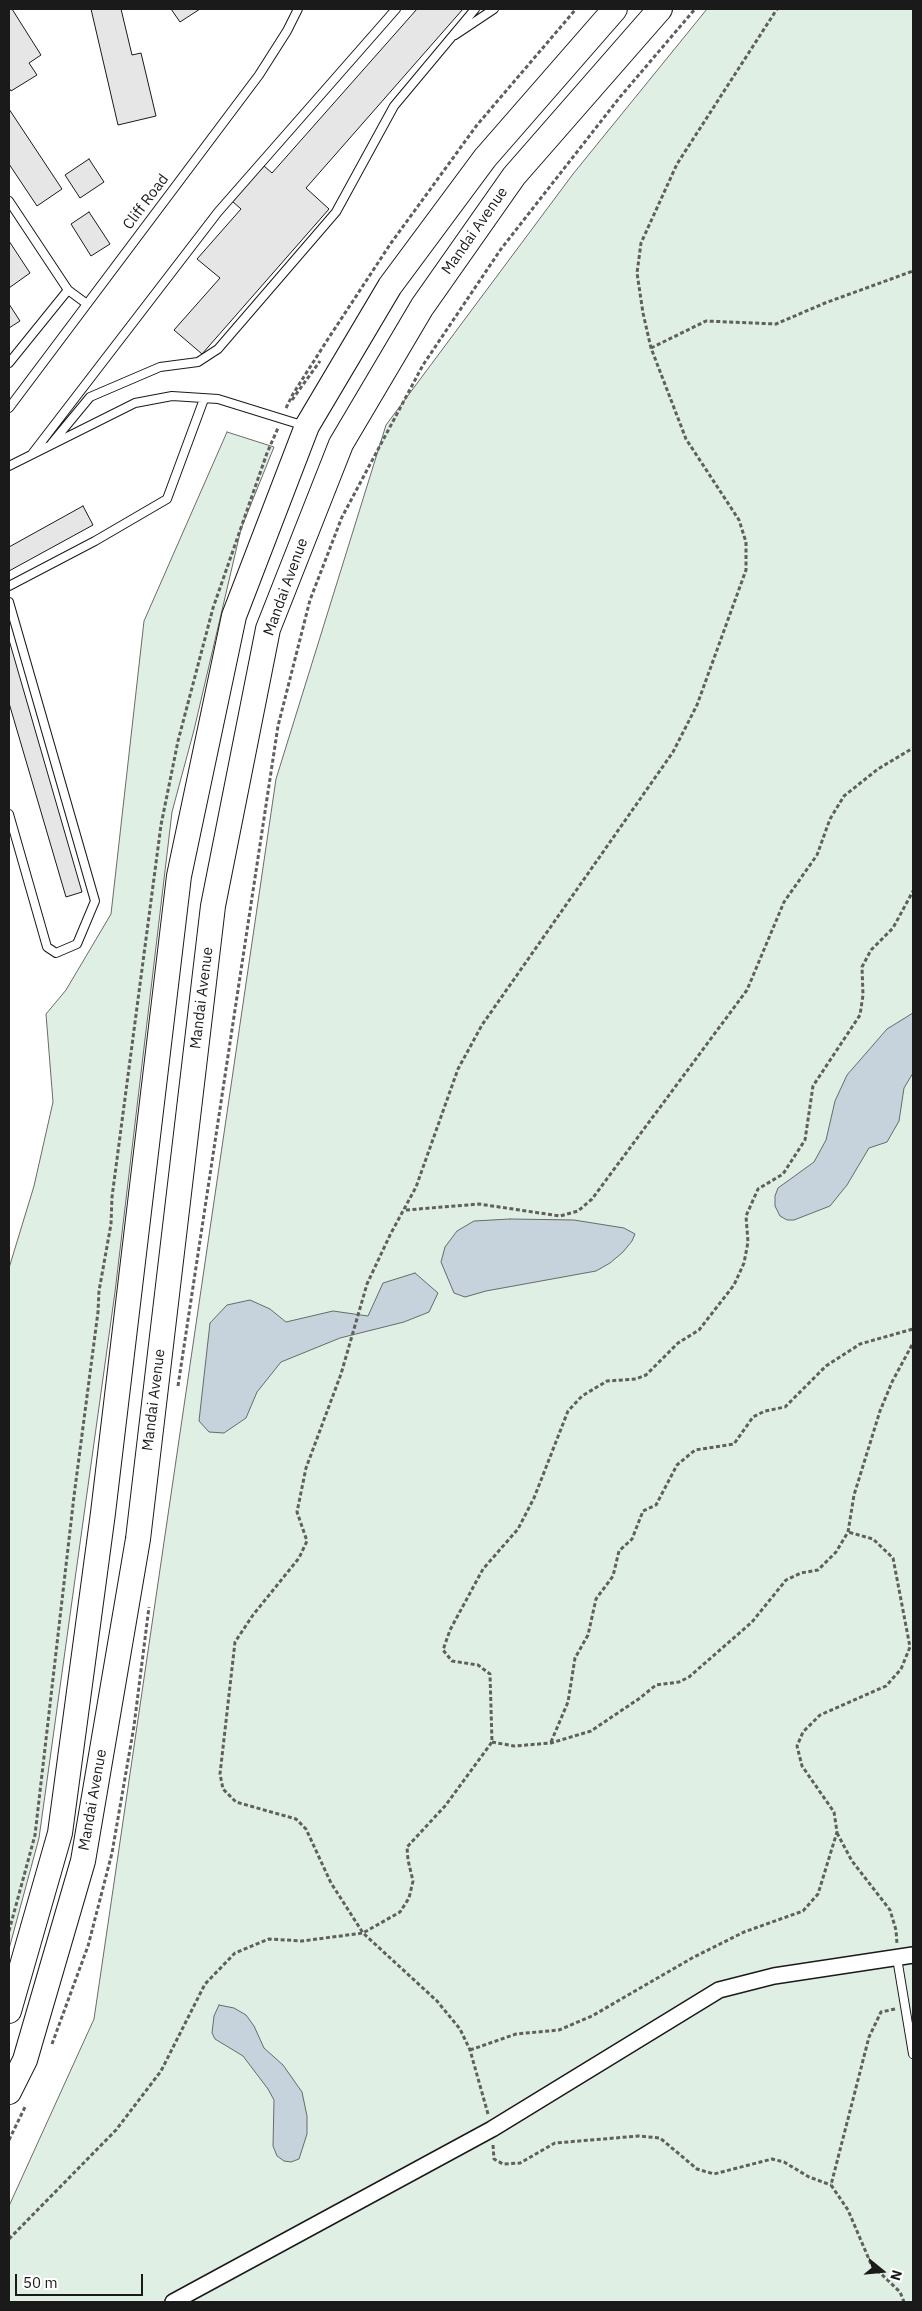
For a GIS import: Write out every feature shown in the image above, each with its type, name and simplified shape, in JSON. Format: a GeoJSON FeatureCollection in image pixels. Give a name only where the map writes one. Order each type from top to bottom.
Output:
{"type":"FeatureCollection","features":[{"type":"Feature","properties":{"kind":"main road","name":"Mandai Avenue"},"geometry":{"type":"LineString","coordinates":[[9,2011],[60,1834],[104,1512],[179,876],[234,616],[307,426],[390,286],[485,158],[615,9]]}},
{"type":"Feature","properties":{"kind":"main road","name":"Mandai Avenue"},"geometry":{"type":"LineString","coordinates":[[19,2095],[25,2060],[84,1851],[138,1539],[213,906],[268,629],[341,444],[422,307],[514,176],[660,9]]}},
{"type":"Feature","properties":{"kind":"street"},"geometry":{"type":"LineString","coordinates":[[173,2302],[492,2129],[720,1990],[774,1976],[913,1955]]}},
{"type":"Feature","properties":{"kind":"lane","name":"Cliff Road"},"geometry":{"type":"LineString","coordinates":[[9,408],[259,75],[287,31],[298,9]]}},
{"type":"Feature","properties":{"kind":"lane"},"geometry":{"type":"LineString","coordinates":[[32,454],[218,212],[396,9]]}},
{"type":"Feature","properties":{"kind":"lane"},"geometry":{"type":"LineString","coordinates":[[52,443],[90,397],[160,367],[198,362],[218,349],[336,212],[394,106],[475,9]]}},
{"type":"Feature","properties":{"kind":"lane"},"geometry":{"type":"LineString","coordinates":[[446,42],[494,9]]}},
{"type":"Feature","properties":{"kind":"lane"},"geometry":{"type":"LineString","coordinates":[[9,201],[68,290],[87,304]]}},
{"type":"Feature","properties":{"kind":"lane"},"geometry":{"type":"LineString","coordinates":[[9,363],[68,290]]}},
{"type":"Feature","properties":{"kind":"lane"},"geometry":{"type":"LineString","coordinates":[[9,466],[135,403],[172,396],[218,399],[307,426]]}},
{"type":"Feature","properties":{"kind":"lane"},"geometry":{"type":"LineString","coordinates":[[9,586],[95,541],[167,498],[204,399]]}},
{"type":"Feature","properties":{"kind":"lane"},"geometry":{"type":"LineString","coordinates":[[9,602],[95,901],[77,944],[56,953],[47,947],[9,814]]}},
{"type":"Feature","properties":{"kind":"lane"},"geometry":{"type":"LineString","coordinates":[[897,1958],[913,2054]]}},
{"type":"Feature","properties":{"kind":"path"},"geometry":{"type":"LineString","coordinates":[[178,1391],[278,726],[310,600],[342,517],[423,365],[501,249],[620,97],[695,9]]}},
{"type":"Feature","properties":{"kind":"path"},"geometry":{"type":"LineString","coordinates":[[777,9],[677,164],[641,244],[637,273],[651,348],[686,439],[739,520],[746,542],[746,570],[697,705],[673,752],[482,1025],[458,1069],[416,1187],[405,1210],[390,1234],[367,1284],[341,1374],[306,1468],[297,1512],[307,1541],[299,1558],[252,1615],[235,1642],[220,1774],[223,1789],[236,1802],[296,1819],[306,1829],[331,1883],[363,1933],[437,2001],[460,2029],[470,2050],[492,2129],[494,2159],[503,2164],[520,2163],[555,2143],[639,2136],[660,2138],[697,2169],[714,2174],[772,2159],[784,2162],[809,2177],[831,2185],[848,2210],[871,2264],[900,2292],[904,2302]]}},
{"type":"Feature","properties":{"kind":"path"},"geometry":{"type":"LineString","coordinates":[[651,348],[706,321],[776,324],[825,303],[913,271]]}},
{"type":"Feature","properties":{"kind":"path"},"geometry":{"type":"LineString","coordinates":[[405,1210],[479,1204],[560,1216],[578,1211],[592,1199],[747,990],[784,902],[817,855],[830,819],[844,796],[878,769],[913,748]]}},
{"type":"Feature","properties":{"kind":"path"},"geometry":{"type":"LineString","coordinates":[[9,2238],[116,2130],[161,2071],[205,1984],[235,1953],[269,1939],[302,1941],[363,1933],[400,1912],[409,1898],[413,1881],[407,1847],[445,1806],[492,1742],[490,1674],[478,1665],[452,1662],[443,1650],[450,1630],[483,1570],[518,1529],[534,1498],[568,1412],[582,1396],[607,1382],[636,1380],[646,1375],[678,1343],[699,1330],[734,1285],[744,1263],[748,1242],[746,1216],[758,1189],[783,1174],[805,1140],[813,1086],[860,1015],[863,995],[862,967],[871,950],[894,928],[913,891]]}},
{"type":"Feature","properties":{"kind":"path"},"geometry":{"type":"LineString","coordinates":[[551,1743],[568,1702],[575,1658],[588,1634],[596,1599],[613,1576],[619,1551],[632,1539],[643,1511],[656,1505],[677,1465],[695,1450],[734,1444],[753,1418],[765,1411],[786,1407],[826,1366],[860,1344],[913,1329]]}},
{"type":"Feature","properties":{"kind":"path"},"geometry":{"type":"LineString","coordinates":[[492,1742],[514,1746],[551,1743],[591,1731],[656,1685],[678,1682],[689,1677],[752,1622],[786,1580],[801,1573],[818,1570],[836,1552],[848,1532],[854,1495],[880,1411],[892,1382],[913,1343]]}},
{"type":"Feature","properties":{"kind":"path"},"geometry":{"type":"LineString","coordinates":[[470,2050],[516,2034],[559,2030],[584,2020],[692,1958],[744,1932],[803,1910],[818,1894],[836,1832],[834,1812],[802,1766],[796,1746],[803,1732],[820,1715],[886,1686],[902,1669],[910,1647],[893,1558],[873,1539],[848,1532]]}},
{"type":"Feature","properties":{"kind":"path"},"geometry":{"type":"LineString","coordinates":[[52,2046],[88,1946],[112,1853],[134,1726],[150,1597]]}},
{"type":"Feature","properties":{"kind":"path"},"geometry":{"type":"LineString","coordinates":[[836,1832],[852,1861],[890,1910],[896,1930],[897,1958]]}},
{"type":"Feature","properties":{"kind":"path"},"geometry":{"type":"LineString","coordinates":[[831,2185],[869,2037],[881,2012],[905,2006]]}},
{"type":"Feature","properties":{"kind":"path"},"geometry":{"type":"LineString","coordinates":[[9,2140],[19,2095]]}},
{"type":"Feature","properties":{"kind":"green space"},"geometry":{"type":"Polygon","coordinates":[[[707,9],[913,9],[913,2302],[9,2302],[9,2206],[94,2019],[276,779],[386,425],[573,174],[707,9]]]}},
{"type":"Feature","properties":{"kind":"green space"},"geometry":{"type":"Polygon","coordinates":[[[227,432],[274,447],[241,529],[194,730],[172,812],[115,1292],[39,1838],[9,1949],[9,1268],[34,1186],[53,1102],[46,1014],[66,990],[111,914],[144,621],[227,432]]]}},
{"type":"Feature","properties":{"kind":"shaded area"},"geometry":{"type":"Polygon","coordinates":[[[913,1013],[913,1073],[904,1088],[899,1121],[887,1142],[869,1148],[847,1185],[830,1206],[794,1220],[787,1220],[780,1216],[775,1206],[775,1196],[778,1188],[814,1162],[826,1140],[835,1101],[847,1075],[887,1029],[913,1013]]]}},
{"type":"Feature","properties":{"kind":"shaded area"},"geometry":{"type":"Polygon","coordinates":[[[510,1219],[574,1220],[624,1228],[635,1234],[623,1252],[610,1263],[596,1271],[486,1291],[465,1297],[454,1293],[441,1262],[445,1247],[457,1231],[474,1221],[510,1219]]]}},
{"type":"Feature","properties":{"kind":"shaded area"},"geometry":{"type":"Polygon","coordinates":[[[415,1273],[438,1293],[429,1312],[404,1322],[340,1338],[281,1362],[257,1392],[246,1418],[224,1433],[209,1432],[199,1421],[210,1323],[227,1305],[250,1300],[270,1309],[286,1322],[333,1311],[368,1316],[383,1283],[415,1273]]]}},
{"type":"Feature","properties":{"kind":"shaded area"},"geometry":{"type":"Polygon","coordinates":[[[219,2005],[234,2008],[246,2015],[254,2026],[264,2048],[283,2065],[302,2092],[307,2116],[307,2134],[299,2159],[291,2162],[284,2161],[277,2156],[273,2146],[274,2100],[243,2056],[215,2039],[212,2033],[214,2016],[219,2005]]]}},
{"type":"Feature","properties":{"kind":"building"},"geometry":{"type":"Polygon","coordinates":[[[9,9],[12,9],[41,55],[29,63],[37,75],[11,91],[9,88],[9,9]]]}},
{"type":"Feature","properties":{"kind":"building"},"geometry":{"type":"Polygon","coordinates":[[[91,9],[121,9],[132,55],[141,53],[156,116],[118,125],[91,9]]]}},
{"type":"Feature","properties":{"kind":"building"},"geometry":{"type":"Polygon","coordinates":[[[171,9],[200,9],[180,22],[171,9]]]}},
{"type":"Feature","properties":{"kind":"building"},"geometry":{"type":"Polygon","coordinates":[[[417,9],[463,9],[306,188],[329,209],[202,354],[174,330],[220,278],[197,259],[241,209],[232,201],[264,166],[272,173],[417,9]]]}},
{"type":"Feature","properties":{"kind":"building"},"geometry":{"type":"Polygon","coordinates":[[[9,109],[62,189],[37,206],[9,164],[9,109]]]}},
{"type":"Feature","properties":{"kind":"building"},"geometry":{"type":"Polygon","coordinates":[[[89,159],[104,182],[80,198],[65,175],[89,159]]]}},
{"type":"Feature","properties":{"kind":"building"},"geometry":{"type":"Polygon","coordinates":[[[89,212],[110,244],[91,256],[71,224],[89,212]]]}},
{"type":"Feature","properties":{"kind":"building"},"geometry":{"type":"Polygon","coordinates":[[[9,241],[30,273],[9,288],[9,241]]]}},
{"type":"Feature","properties":{"kind":"building"},"geometry":{"type":"Polygon","coordinates":[[[9,304],[20,321],[9,328],[9,304]]]}},
{"type":"Feature","properties":{"kind":"building"},"geometry":{"type":"Polygon","coordinates":[[[83,506],[93,525],[9,571],[9,547],[83,506]]]}},
{"type":"Feature","properties":{"kind":"building"},"geometry":{"type":"Polygon","coordinates":[[[9,640],[82,892],[66,897],[9,703],[9,640]]]}}]}
